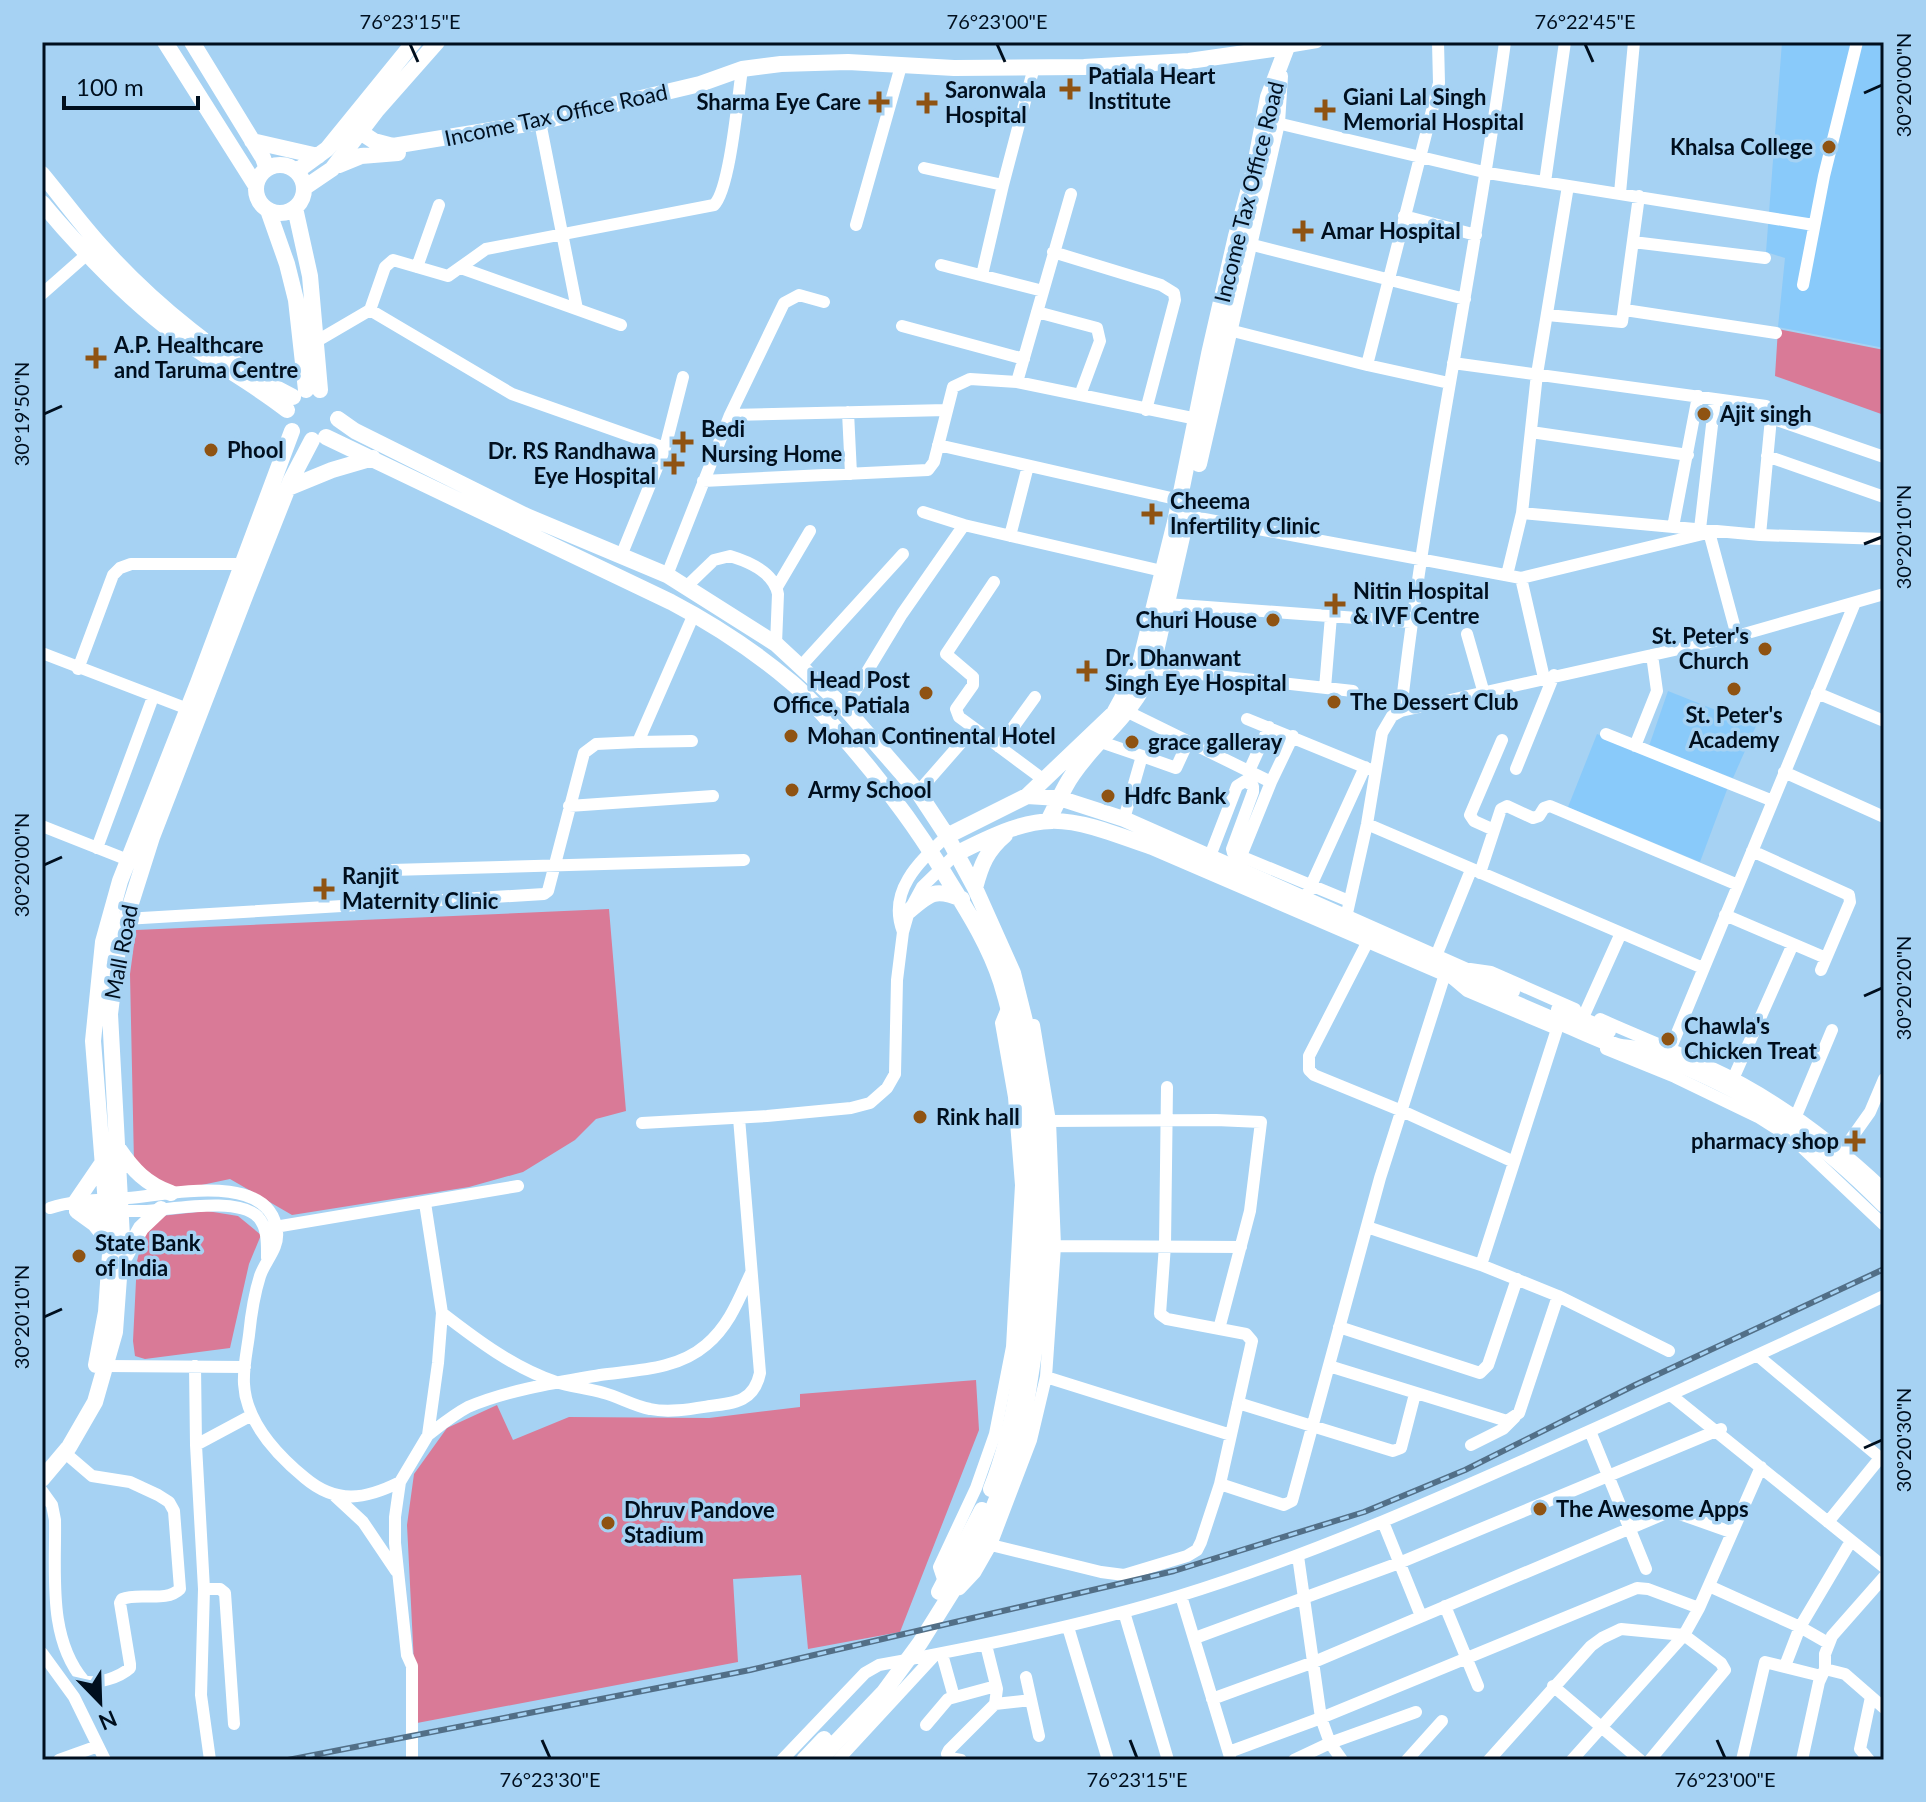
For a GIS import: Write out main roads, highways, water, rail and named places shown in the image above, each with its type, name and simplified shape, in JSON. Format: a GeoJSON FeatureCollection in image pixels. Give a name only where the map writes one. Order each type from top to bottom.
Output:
{"type":"FeatureCollection","features":[{"type":"Feature","properties":{"kind":"main road"},"geometry":{"type":"LineString","coordinates":[[165,42],[256,186],[259,202],[268,210],[279,213],[295,208],[302,199],[304,188],[297,171],[280,165],[260,175],[256,186]]}},
{"type":"Feature","properties":{"kind":"main road"},"geometry":{"type":"LineString","coordinates":[[192,42],[267,169]]}},
{"type":"Feature","properties":{"kind":"main road"},"geometry":{"type":"LineString","coordinates":[[332,169],[370,93],[414,42]]}},
{"type":"Feature","properties":{"kind":"main road"},"geometry":{"type":"LineString","coordinates":[[297,171],[355,128],[437,42]]}},
{"type":"Feature","properties":{"kind":"main road","name":"Income Tax Office Road"},"geometry":{"type":"LineString","coordinates":[[417,144],[540,122],[700,84],[742,69],[781,64],[848,62],[901,66],[1034,67],[1189,61],[1287,45],[1268,97],[1254,170],[1209,354],[1191,473]]}},
{"type":"Feature","properties":{"kind":"main road"},"geometry":{"type":"LineString","coordinates":[[1049,819],[1073,774],[1137,700],[1166,604],[1191,473],[1229,330],[1277,123],[1280,69]]}},
{"type":"Feature","properties":{"kind":"main road"},"geometry":{"type":"LineString","coordinates":[[355,128],[383,145],[417,144]]}},
{"type":"Feature","properties":{"kind":"main road"},"geometry":{"type":"LineString","coordinates":[[252,141],[318,156]]}},
{"type":"Feature","properties":{"kind":"main road"},"geometry":{"type":"LineString","coordinates":[[304,188],[332,169],[361,156],[397,153],[417,144]]}},
{"type":"Feature","properties":{"kind":"main road"},"geometry":{"type":"LineString","coordinates":[[42,174],[93,249]]}},
{"type":"Feature","properties":{"kind":"main road"},"geometry":{"type":"LineString","coordinates":[[42,203],[93,249],[191,328],[273,387],[316,401],[355,431],[524,515],[667,575],[776,644],[845,708],[918,792],[947,836],[1002,945],[1015,1005]]}},
{"type":"Feature","properties":{"kind":"main road"},"geometry":{"type":"LineString","coordinates":[[295,208],[310,276],[317,341],[316,401],[289,425],[292,431],[298,436],[319,439],[373,458],[694,614],[762,659],[807,696],[891,793],[962,899],[1015,1005],[1032,1049],[1046,1176],[1043,1246],[1036,1340],[1025,1411],[1014,1456],[982,1536],[962,1576],[900,1672],[819,1760]]}},
{"type":"Feature","properties":{"kind":"main road"},"geometry":{"type":"LineString","coordinates":[[268,210],[287,264],[316,401]]}},
{"type":"Feature","properties":{"kind":"main road","name":"Mall Road"},"geometry":{"type":"LineString","coordinates":[[42,1464],[75,1420],[87,1397],[106,1312],[117,1146],[110,1014],[114,969],[125,919],[152,837],[288,488],[319,439],[336,426],[316,401]]}},
{"type":"Feature","properties":{"kind":"main road","name":"Mall Road"},"geometry":{"type":"LineString","coordinates":[[42,1479],[84,1424],[95,1402],[115,1332],[121,1267],[114,1205],[103,1161],[93,1041],[103,942],[128,860],[292,431]]}},
{"type":"Feature","properties":{"kind":"main road"},"geometry":{"type":"LineString","coordinates":[[288,488],[373,458]]}},
{"type":"Feature","properties":{"kind":"main road"},"geometry":{"type":"LineString","coordinates":[[947,836],[1027,796],[1114,713],[1146,668],[1160,579],[1184,508]]}},
{"type":"Feature","properties":{"kind":"main road"},"geometry":{"type":"LineString","coordinates":[[1027,796],[1059,798],[1124,819],[1210,856],[1238,863],[1308,892],[1346,915],[1368,941],[1619,1047],[1640,1050],[1726,1080],[1812,1139],[1846,1166],[1884,1205]]}},
{"type":"Feature","properties":{"kind":"main road"},"geometry":{"type":"LineString","coordinates":[[956,854],[996,833],[1024,823],[1049,819],[1088,824],[1346,915],[1626,1039],[1640,1050]]}},
{"type":"Feature","properties":{"kind":"main road"},"geometry":{"type":"LineString","coordinates":[[975,888],[982,862],[989,851],[1003,836],[1024,823]]}},
{"type":"Feature","properties":{"kind":"main road"},"geometry":{"type":"LineString","coordinates":[[909,911],[933,892],[962,899]]}},
{"type":"Feature","properties":{"kind":"main road"},"geometry":{"type":"LineString","coordinates":[[117,1146],[144,1180],[171,1193]]}},
{"type":"Feature","properties":{"kind":"main road"},"geometry":{"type":"LineString","coordinates":[[103,1161],[76,1207],[109,1242]]}},
{"type":"Feature","properties":{"kind":"main road"},"geometry":{"type":"LineString","coordinates":[[121,1267],[133,1239],[161,1209]]}},
{"type":"Feature","properties":{"kind":"main road"},"geometry":{"type":"LineString","coordinates":[[804,1760],[853,1711],[906,1645],[948,1578],[980,1514],[1008,1431],[1026,1322],[1043,1246]]}},
{"type":"Feature","properties":{"kind":"railway"},"geometry":{"type":"LineString","coordinates":[[288,1760],[750,1670],[1174,1571],[1364,1512],[1465,1470],[1635,1385],[1884,1269]]}},
{"type":"Feature","properties":{"kind":"place","name":"Patiala Heart Institute"},"geometry":{"type":"Point","coordinates":[1070,89]}},
{"type":"Feature","properties":{"kind":"place","name":"Sharma Eye Care"},"geometry":{"type":"Point","coordinates":[879,102]}},
{"type":"Feature","properties":{"kind":"place","name":"Saronwala Hospital"},"geometry":{"type":"Point","coordinates":[927,103]}},
{"type":"Feature","properties":{"kind":"place","name":"Giani Lal Singh Memorial Hospital"},"geometry":{"type":"Point","coordinates":[1325,110]}},
{"type":"Feature","properties":{"kind":"place","name":"Khalsa College"},"geometry":{"type":"Point","coordinates":[1829,147]}},
{"type":"Feature","properties":{"kind":"place","name":"Amar Hospital"},"geometry":{"type":"Point","coordinates":[1303,231]}},
{"type":"Feature","properties":{"kind":"place","name":"A.P. Healthcare and Taruma Centre"},"geometry":{"type":"Point","coordinates":[96,358]}},
{"type":"Feature","properties":{"kind":"place","name":"Ajit singh"},"geometry":{"type":"Point","coordinates":[1704,414]}},
{"type":"Feature","properties":{"kind":"place","name":"Bedi Nursing Home"},"geometry":{"type":"Point","coordinates":[683,442]}},
{"type":"Feature","properties":{"kind":"place","name":"Phool"},"geometry":{"type":"Point","coordinates":[211,450]}},
{"type":"Feature","properties":{"kind":"place","name":"Dr. RS Randhawa Eye Hospital"},"geometry":{"type":"Point","coordinates":[674,464]}},
{"type":"Feature","properties":{"kind":"place","name":"Cheema Infertility Clinic"},"geometry":{"type":"Point","coordinates":[1152,514]}},
{"type":"Feature","properties":{"kind":"place","name":"Nitin Hospital & IVF Centre"},"geometry":{"type":"Point","coordinates":[1335,604]}},
{"type":"Feature","properties":{"kind":"place","name":"Churi House"},"geometry":{"type":"Point","coordinates":[1273,620]}},
{"type":"Feature","properties":{"kind":"place","name":"St. Peter's Church"},"geometry":{"type":"Point","coordinates":[1765,649]}},
{"type":"Feature","properties":{"kind":"place","name":"Dr. Dhanwant Singh Eye Hospital"},"geometry":{"type":"Point","coordinates":[1087,671]}},
{"type":"Feature","properties":{"kind":"place","name":"St. Peter's Academy"},"geometry":{"type":"Point","coordinates":[1734,689]}},
{"type":"Feature","properties":{"kind":"place","name":"Head Post Office, Patiala"},"geometry":{"type":"Point","coordinates":[926,693]}},
{"type":"Feature","properties":{"kind":"place","name":"The Dessert Club"},"geometry":{"type":"Point","coordinates":[1334,702]}},
{"type":"Feature","properties":{"kind":"place","name":"Mohan Continental Hotel"},"geometry":{"type":"Point","coordinates":[791,736]}},
{"type":"Feature","properties":{"kind":"place","name":"grace galleray"},"geometry":{"type":"Point","coordinates":[1132,742]}},
{"type":"Feature","properties":{"kind":"place","name":"Army School"},"geometry":{"type":"Point","coordinates":[792,790]}},
{"type":"Feature","properties":{"kind":"place","name":"Hdfc Bank"},"geometry":{"type":"Point","coordinates":[1108,796]}},
{"type":"Feature","properties":{"kind":"place","name":"Ranjit Maternity Clinic"},"geometry":{"type":"Point","coordinates":[324,889]}},
{"type":"Feature","properties":{"kind":"place","name":"Chawla's Chicken Treat"},"geometry":{"type":"Point","coordinates":[1668,1039]}},
{"type":"Feature","properties":{"kind":"place","name":"Rink hall"},"geometry":{"type":"Point","coordinates":[920,1117]}},
{"type":"Feature","properties":{"kind":"place","name":"pharmacy shop"},"geometry":{"type":"Point","coordinates":[1855,1141]}},
{"type":"Feature","properties":{"kind":"place","name":"State Bank of India"},"geometry":{"type":"Point","coordinates":[79,1256]}},
{"type":"Feature","properties":{"kind":"place","name":"The Awesome Apps"},"geometry":{"type":"Point","coordinates":[1540,1509]}},
{"type":"Feature","properties":{"kind":"place","name":"Dhruv Pandove Stadium"},"geometry":{"type":"Point","coordinates":[608,1523]}}]}
